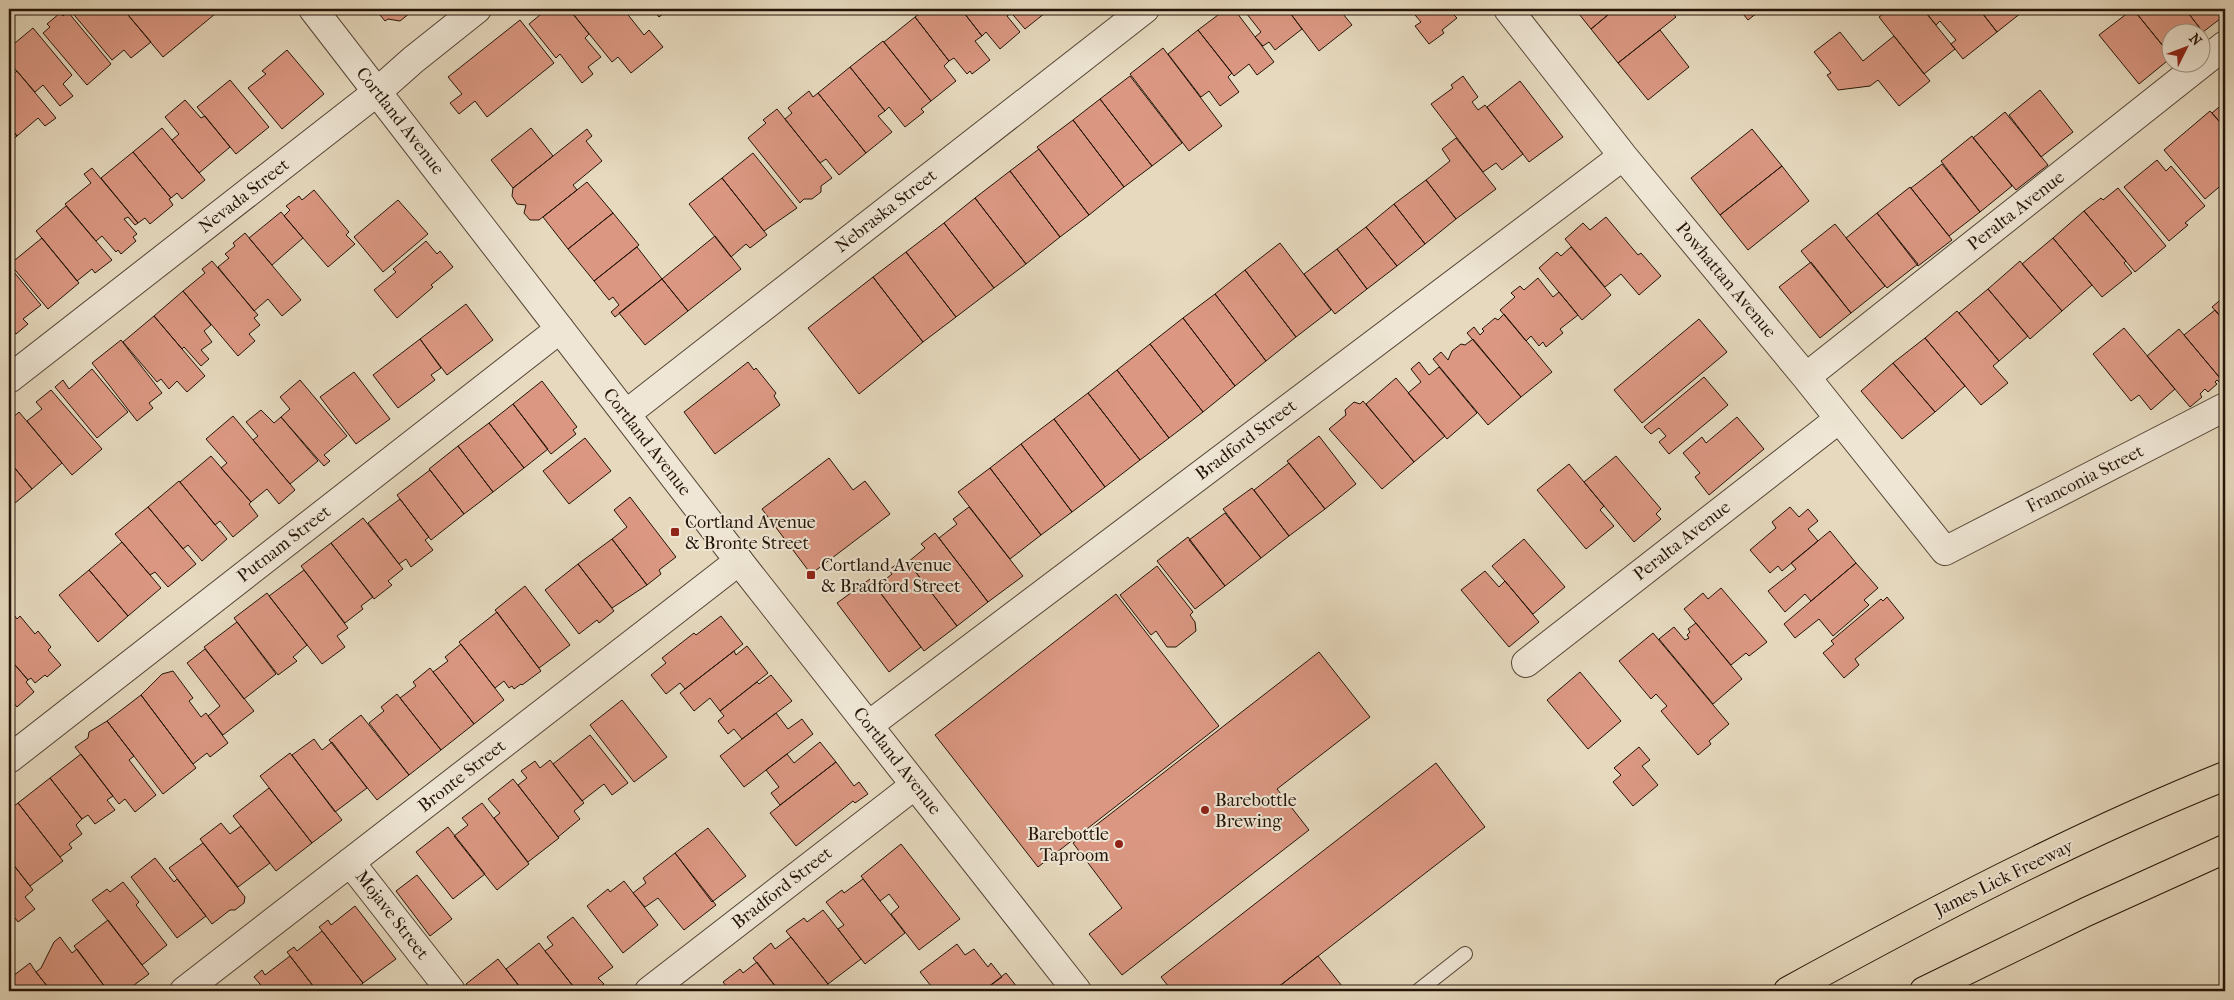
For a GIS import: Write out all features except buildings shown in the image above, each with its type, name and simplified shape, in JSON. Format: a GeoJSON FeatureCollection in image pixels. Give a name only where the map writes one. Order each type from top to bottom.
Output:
{"type":"FeatureCollection","features":[{"type":"Feature","properties":{"kind":"highway","name":"James Lick Freeway"},"geometry":{"type":"LineString","coordinates":[[1788,991],[1997,880],[2132,816],[2225,776]]}},
{"type":"Feature","properties":{"kind":"highway"},"geometry":{"type":"LineString","coordinates":[[1924,991],[2086,912],[2225,849]]}},
{"type":"Feature","properties":{"kind":"highway"},"geometry":{"type":"LineString","coordinates":[[1953,991],[2016,946]]}},
{"type":"Feature","properties":{"kind":"street","name":"Cortland Avenue"},"geometry":{"type":"LineString","coordinates":[[312,9],[739,561],[1077,991]]}},
{"type":"Feature","properties":{"kind":"street","name":"Nevada Street"},"geometry":{"type":"LineString","coordinates":[[9,379],[377,92],[413,60],[477,9]]}},
{"type":"Feature","properties":{"kind":"street","name":"Nebraska Street"},"geometry":{"type":"LineString","coordinates":[[626,414],[1145,9]]}},
{"type":"Feature","properties":{"kind":"street","name":"Powhattan Avenue"},"geometry":{"type":"LineString","coordinates":[[1508,9],[1623,156],[1806,377],[1945,550]]}},
{"type":"Feature","properties":{"kind":"street","name":"Peralta Avenue"},"geometry":{"type":"LineString","coordinates":[[1806,377],[2225,45]]}},
{"type":"Feature","properties":{"kind":"street","name":"Bradford Street"},"geometry":{"type":"LineString","coordinates":[[868,725],[1623,156]]}},
{"type":"Feature","properties":{"kind":"street","name":"Putnam Street"},"geometry":{"type":"LineString","coordinates":[[9,759],[560,329]]}},
{"type":"Feature","properties":{"kind":"street","name":"Franconia Street"},"geometry":{"type":"LineString","coordinates":[[1945,550],[2225,406]]}},
{"type":"Feature","properties":{"kind":"street","name":"Peralta Avenue"},"geometry":{"type":"LineString","coordinates":[[1526,663],[1839,418]]}},
{"type":"Feature","properties":{"kind":"street","name":"Bronte Street"},"geometry":{"type":"LineString","coordinates":[[184,991],[739,561]]}},
{"type":"Feature","properties":{"kind":"street","name":"Bradford Street"},"geometry":{"type":"LineString","coordinates":[[649,991],[915,785]]}},
{"type":"Feature","properties":{"kind":"street","name":"Mojave Street"},"geometry":{"type":"LineString","coordinates":[[350,862],[451,991]]}},
{"type":"Feature","properties":{"kind":"lane"},"geometry":{"type":"LineString","coordinates":[[1418,991],[1465,954]]}},
{"type":"Feature","properties":{"kind":"place","name":"Cortland Avenue & Bronte Street"},"geometry":{"type":"Point","coordinates":[675,532]}},
{"type":"Feature","properties":{"kind":"place","name":"Cortland Avenue & Bradford Street"},"geometry":{"type":"Point","coordinates":[811,575]}},
{"type":"Feature","properties":{"kind":"place","name":"Barebottle Brewing"},"geometry":{"type":"Point","coordinates":[1205,810]}},
{"type":"Feature","properties":{"kind":"place","name":"Barebottle Taproom"},"geometry":{"type":"Point","coordinates":[1119,844]}}]}
